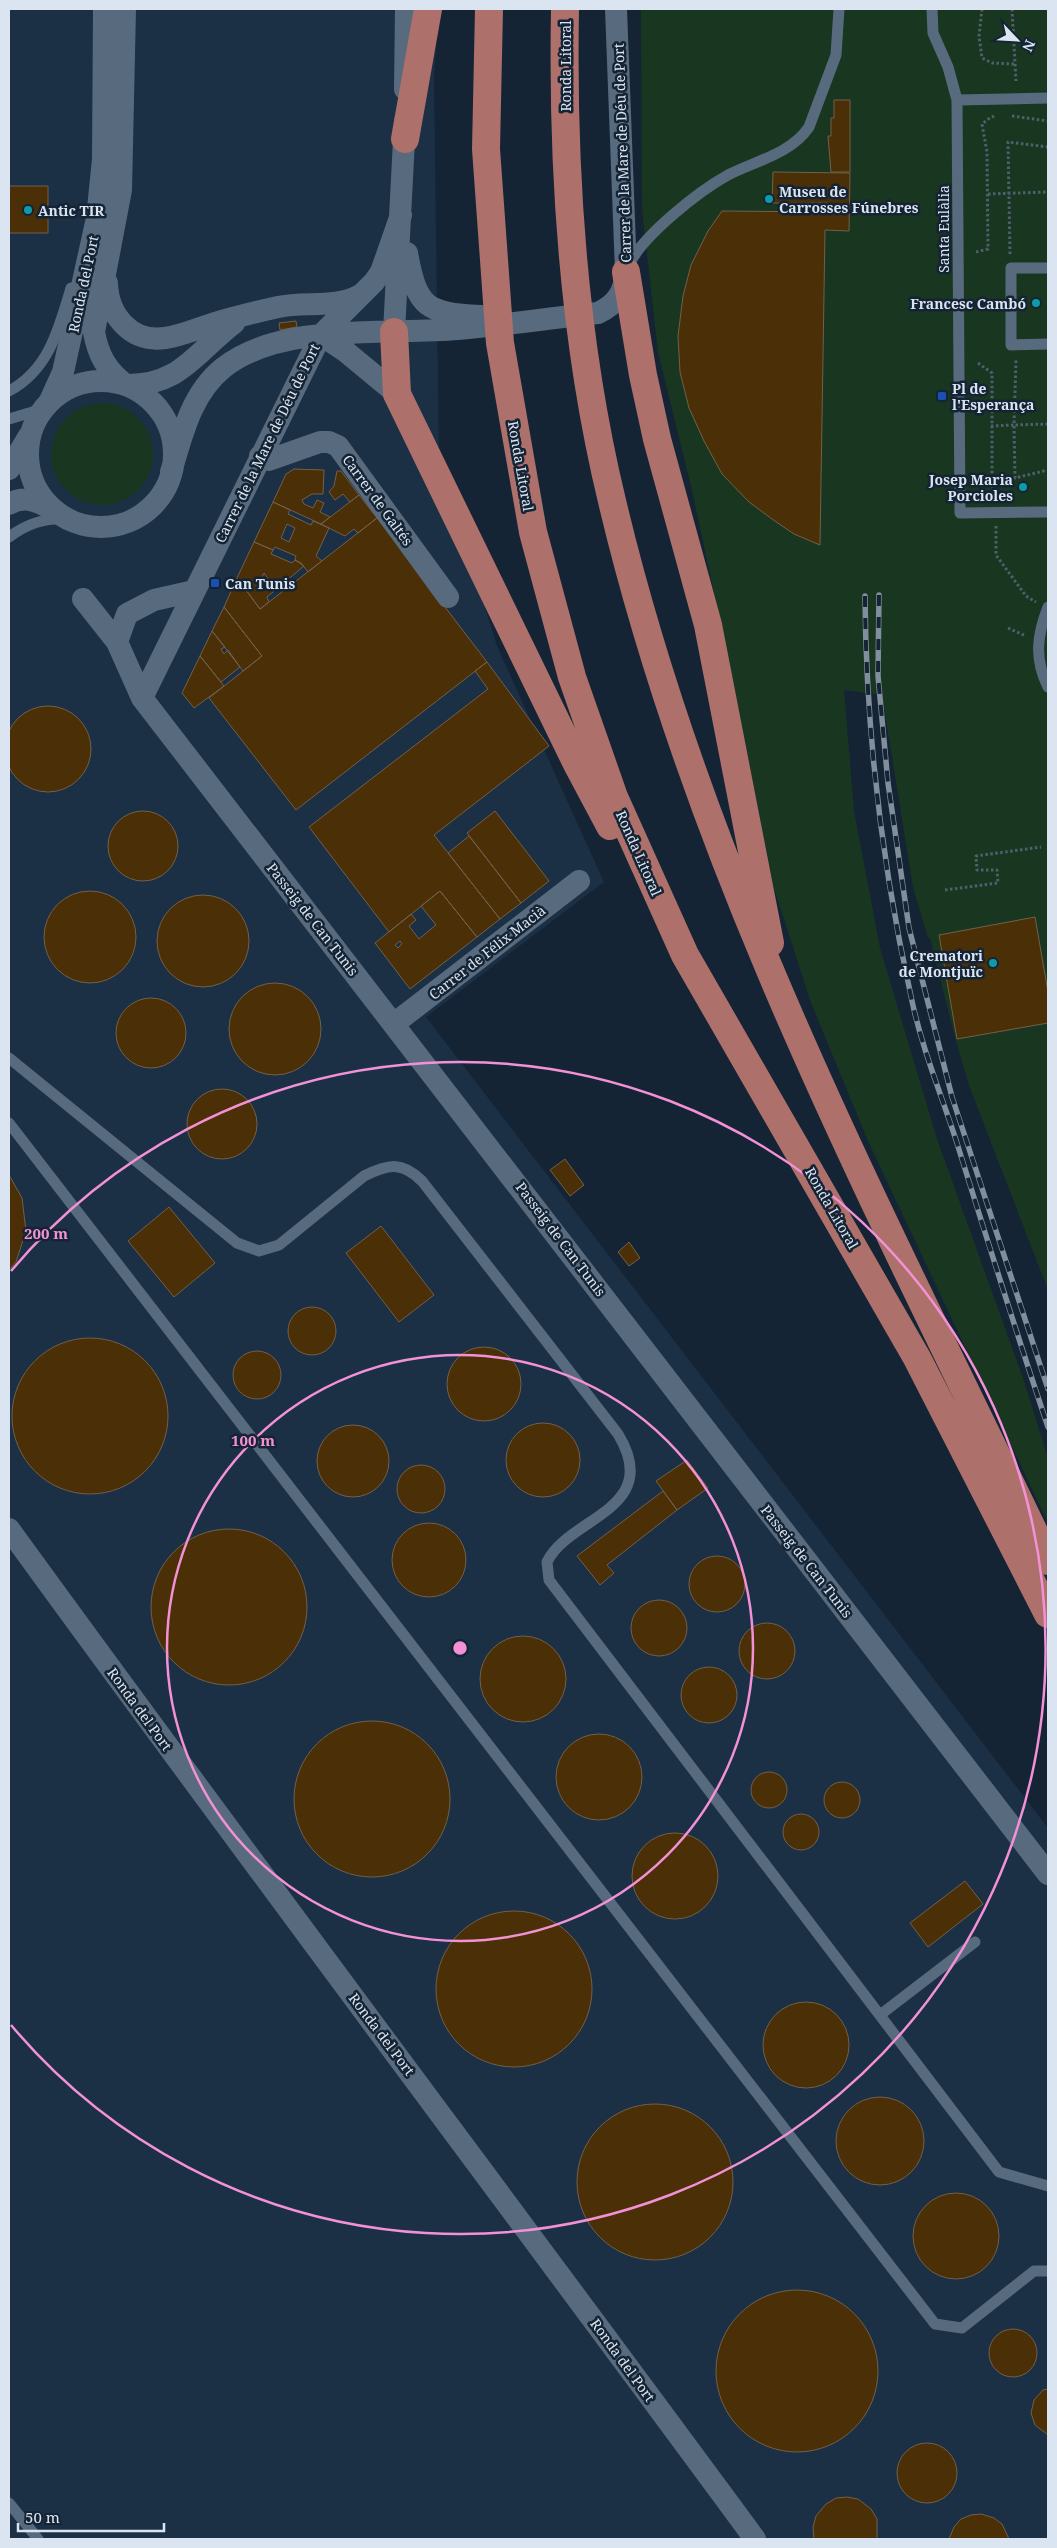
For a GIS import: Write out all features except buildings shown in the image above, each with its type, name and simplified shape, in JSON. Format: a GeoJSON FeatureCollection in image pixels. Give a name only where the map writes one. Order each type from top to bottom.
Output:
{"type":"FeatureCollection","features":[{"type":"Feature","properties":{"kind":"highway"},"geometry":{"type":"LineString","coordinates":[[405,140],[428,9]]}},
{"type":"Feature","properties":{"kind":"highway"},"geometry":{"type":"LineString","coordinates":[[476,9],[477,49],[486,149]]}},
{"type":"Feature","properties":{"kind":"highway","name":"Ronda Litoral"},"geometry":{"type":"LineString","coordinates":[[489,9],[486,149],[500,343],[533,532],[572,676],[614,797],[685,955],[917,1358],[1048,1614]]}},
{"type":"Feature","properties":{"kind":"highway","name":"Ronda Litoral"},"geometry":{"type":"LineString","coordinates":[[565,9],[566,166],[582,343],[611,498],[655,666],[686,759],[727,870],[785,1010],[831,1111],[1048,1561]]}},
{"type":"Feature","properties":{"kind":"highway"},"geometry":{"type":"LineString","coordinates":[[626,272],[643,375],[658,439],[708,626],[762,906],[785,1010]]}},
{"type":"Feature","properties":{"kind":"highway"},"geometry":{"type":"LineString","coordinates":[[394,332],[397,394],[577,764],[615,836],[685,955]]}},
{"type":"Feature","properties":{"kind":"street","name":"Ronda del Port"},"geometry":{"type":"LineString","coordinates":[[47,405],[59,385],[63,372],[97,218],[103,159],[104,9]]}},
{"type":"Feature","properties":{"kind":"street","name":"Ronda del Port"},"geometry":{"type":"LineString","coordinates":[[125,9],[124,151],[121,190],[107,270],[95,318],[96,342],[107,368],[126,384]]}},
{"type":"Feature","properties":{"kind":"street","name":"Carrer de la Mare de Déu de Port"},"geometry":{"type":"LineString","coordinates":[[394,332],[405,140],[406,9]]}},
{"type":"Feature","properties":{"kind":"street","name":"Carrer de la Mare de Déu de Port"},"geometry":{"type":"LineString","coordinates":[[142,698],[321,335],[459,329],[598,313],[609,308],[619,298],[624,287],[626,272],[616,9]]}},
{"type":"Feature","properties":{"kind":"street"},"geometry":{"type":"LineString","coordinates":[[9,504],[23,499],[31,499],[60,514],[93,527],[118,526],[131,522],[152,507],[161,496],[171,472],[186,421],[208,382],[223,368],[253,349],[270,343],[321,335],[365,292],[381,272],[401,215]]}},
{"type":"Feature","properties":{"kind":"street","name":"Carrer de la Mare de Déu de Port"},"geometry":{"type":"LineString","coordinates":[[401,215],[414,288],[426,303],[447,313],[536,319]]}},
{"type":"Feature","properties":{"kind":"street"},"geometry":{"type":"LineString","coordinates":[[107,270],[108,298],[111,308],[125,326],[143,337],[154,339],[175,336],[245,314],[305,302],[335,304],[365,292]]}},
{"type":"Feature","properties":{"kind":"street"},"geometry":{"type":"LineString","coordinates":[[9,468],[47,405],[74,386],[103,380],[126,384],[150,384],[171,377],[180,371],[210,341],[245,314]]}},
{"type":"Feature","properties":{"kind":"street"},"geometry":{"type":"LineString","coordinates":[[321,335],[345,351],[397,394]]}},
{"type":"Feature","properties":{"kind":"street"},"geometry":{"type":"LineString","coordinates":[[126,384],[150,398],[164,416],[173,440],[174,454],[171,472]]}},
{"type":"Feature","properties":{"kind":"street"},"geometry":{"type":"LineString","coordinates":[[33,429],[28,458],[32,478],[43,499],[60,514]]}},
{"type":"Feature","properties":{"kind":"street","name":"Carrer de Galtés"},"geometry":{"type":"LineString","coordinates":[[260,456],[269,460],[320,442],[329,442],[338,446],[448,597]]}},
{"type":"Feature","properties":{"kind":"street"},"geometry":{"type":"LineString","coordinates":[[117,642],[127,614],[154,600],[194,591]]}},
{"type":"Feature","properties":{"kind":"street","name":"Passeig de Can Tunis"},"geometry":{"type":"LineString","coordinates":[[83,599],[117,642],[142,698],[395,1023],[1048,1874]]}},
{"type":"Feature","properties":{"kind":"street","name":"Carrer de Félix Macià"},"geometry":{"type":"LineString","coordinates":[[395,1023],[579,881]]}},
{"type":"Feature","properties":{"kind":"street","name":"Ronda del Port"},"geometry":{"type":"LineString","coordinates":[[9,1529],[196,1786],[478,2163],[755,2539]]}},
{"type":"Feature","properties":{"kind":"lane"},"geometry":{"type":"LineString","coordinates":[[830,9],[839,35]]}},
{"type":"Feature","properties":{"kind":"lane"},"geometry":{"type":"LineString","coordinates":[[626,272],[633,258],[652,232],[712,185],[791,146],[802,137],[809,127],[836,55],[839,35],[839,9]]}},
{"type":"Feature","properties":{"kind":"lane","name":"Santa Eulàlia"},"geometry":{"type":"LineString","coordinates":[[932,9],[933,33],[948,67],[957,100],[960,513],[1048,512]]}},
{"type":"Feature","properties":{"kind":"lane"},"geometry":{"type":"LineString","coordinates":[[957,100],[1048,98]]}},
{"type":"Feature","properties":{"kind":"lane"},"geometry":{"type":"LineString","coordinates":[[9,391],[37,370],[48,352],[97,218]]}},
{"type":"Feature","properties":{"kind":"lane"},"geometry":{"type":"LineString","coordinates":[[1048,268],[1011,268],[1012,345],[1048,344]]}},
{"type":"Feature","properties":{"kind":"lane"},"geometry":{"type":"LineString","coordinates":[[9,419],[39,410],[47,405]]}},
{"type":"Feature","properties":{"kind":"lane"},"geometry":{"type":"LineString","coordinates":[[9,537],[34,522],[58,518],[60,514]]}},
{"type":"Feature","properties":{"kind":"lane"},"geometry":{"type":"LineString","coordinates":[[1048,607],[1036,647],[1040,671],[1048,687]]}},
{"type":"Feature","properties":{"kind":"lane"},"geometry":{"type":"LineString","coordinates":[[9,1058],[237,1243],[248,1249],[259,1251],[279,1244],[364,1176],[376,1170],[387,1166],[406,1168],[422,1181],[618,1434],[628,1455],[628,1479],[618,1500],[555,1549],[547,1562],[549,1580],[999,2172],[1048,2186]]}},
{"type":"Feature","properties":{"kind":"lane"},"geometry":{"type":"LineString","coordinates":[[9,1123],[935,2324],[962,2328],[1034,2271],[1048,2271]]}},
{"type":"Feature","properties":{"kind":"lane"},"geometry":{"type":"LineString","coordinates":[[880,2015],[975,1942]]}},
{"type":"Feature","properties":{"kind":"lane"},"geometry":{"type":"LineString","coordinates":[[9,2503],[38,2539]]}},
{"type":"Feature","properties":{"kind":"path"},"geometry":{"type":"LineString","coordinates":[[982,9],[978,36],[982,58],[992,63],[1014,64]]}},
{"type":"Feature","properties":{"kind":"path"},"geometry":{"type":"LineString","coordinates":[[1012,9],[1016,81]]}},
{"type":"Feature","properties":{"kind":"path"},"geometry":{"type":"LineString","coordinates":[[976,252],[988,249],[986,152],[982,124],[991,117],[1004,116],[1048,121]]}},
{"type":"Feature","properties":{"kind":"path"},"geometry":{"type":"LineString","coordinates":[[1011,268],[1008,142],[1048,147]]}},
{"type":"Feature","properties":{"kind":"path"},"geometry":{"type":"LineString","coordinates":[[988,194],[1048,192]]}},
{"type":"Feature","properties":{"kind":"path"},"geometry":{"type":"LineString","coordinates":[[1024,359],[1016,359],[1014,478],[1048,470]]}},
{"type":"Feature","properties":{"kind":"path"},"geometry":{"type":"LineString","coordinates":[[978,363],[992,374],[991,495]]}},
{"type":"Feature","properties":{"kind":"path"},"geometry":{"type":"LineString","coordinates":[[991,426],[1048,424]]}},
{"type":"Feature","properties":{"kind":"path"},"geometry":{"type":"LineString","coordinates":[[995,544],[996,555],[1026,596],[1037,602],[1034,610]]}},
{"type":"Feature","properties":{"kind":"path"},"geometry":{"type":"LineString","coordinates":[[1024,635],[1027,626]]}},
{"type":"Feature","properties":{"kind":"path"},"geometry":{"type":"LineString","coordinates":[[1008,628],[1015,631]]}},
{"type":"Feature","properties":{"kind":"path"},"geometry":{"type":"LineString","coordinates":[[945,890],[998,883],[997,870],[977,870],[976,856],[1041,848]]}},
{"type":"Feature","properties":{"kind":"shaded area"},"geometry":{"type":"Polygon","coordinates":[[[9,9],[438,9],[434,78],[439,459],[497,646],[604,882],[426,1017],[1048,1828],[1048,2539],[9,2539],[9,9]]]}},
{"type":"Feature","properties":{"kind":"green space"},"geometry":{"type":"Polygon","coordinates":[[[641,9],[1048,9],[1048,1290],[970,1088],[930,938],[928,938],[913,887],[882,695],[844,690],[854,811],[880,948],[937,1139],[1024,1381],[1048,1458],[1048,1523],[868,1141],[810,1000],[774,888],[692,490],[658,352],[642,209],[641,9]]]}},
{"type":"Feature","properties":{"kind":"green space"},"geometry":{"type":"Polygon","coordinates":[[[102,403],[121,407],[138,418],[149,435],[153,454],[149,473],[138,490],[121,501],[102,505],[83,501],[66,490],[55,473],[51,454],[55,435],[66,418],[83,407],[102,403]]]}},
{"type":"Feature","properties":{"kind":"railway"},"geometry":{"type":"LineString","coordinates":[[879,595],[878,676],[888,783],[909,928],[952,1097],[1048,1389]]}},
{"type":"Feature","properties":{"kind":"railway"},"geometry":{"type":"LineString","coordinates":[[865,596],[872,749],[884,850],[901,951],[912,1001],[926,1054],[956,1140],[1048,1427]]}},
{"type":"Feature","properties":{"kind":"place","name":"Museu de Carrosses Fúnebres"},"geometry":{"type":"Point","coordinates":[769,199]}},
{"type":"Feature","properties":{"kind":"place","name":"Antic TIR"},"geometry":{"type":"Point","coordinates":[28,210]}},
{"type":"Feature","properties":{"kind":"place","name":"Francesc Cambó"},"geometry":{"type":"Point","coordinates":[1036,303]}},
{"type":"Feature","properties":{"kind":"place","name":"Pl de l'Esperança"},"geometry":{"type":"Point","coordinates":[942,396]}},
{"type":"Feature","properties":{"kind":"place","name":"Josep Maria Porcioles"},"geometry":{"type":"Point","coordinates":[1023,487]}},
{"type":"Feature","properties":{"kind":"place","name":"Can Tunis"},"geometry":{"type":"Point","coordinates":[215,583]}},
{"type":"Feature","properties":{"kind":"place","name":"Crematori de Montjuïc"},"geometry":{"type":"Point","coordinates":[993,963]}}]}
